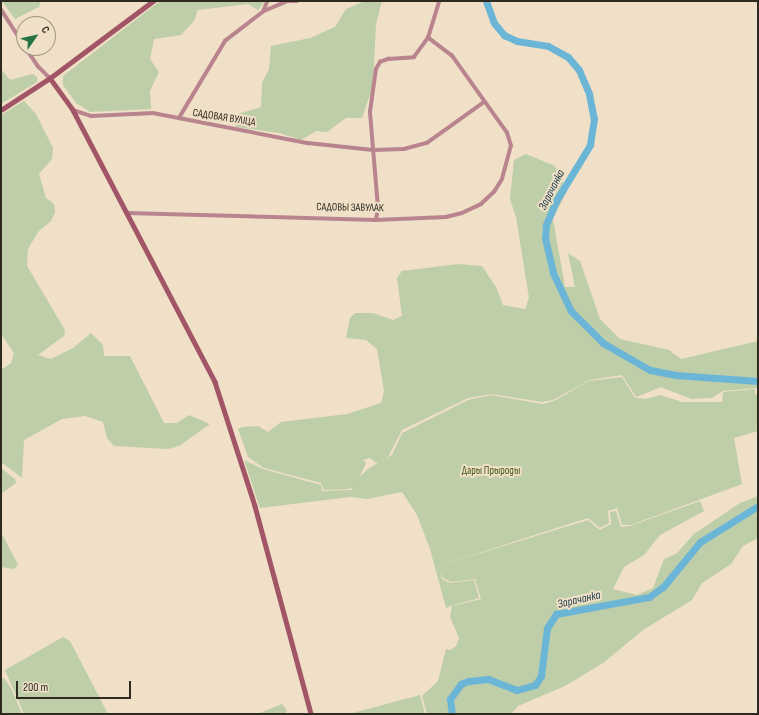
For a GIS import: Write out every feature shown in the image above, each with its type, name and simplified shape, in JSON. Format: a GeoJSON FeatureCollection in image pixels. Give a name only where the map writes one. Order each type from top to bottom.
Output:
{"type":"FeatureCollection","features":[{"type":"Feature","properties":{"kind":"street"},"geometry":{"type":"LineString","coordinates":[[1,110],[50,78],[152,1]]}},
{"type":"Feature","properties":{"kind":"street"},"geometry":{"type":"LineString","coordinates":[[264,11],[268,1]]}},
{"type":"Feature","properties":{"kind":"street"},"geometry":{"type":"LineString","coordinates":[[179,118],[225,41],[264,11],[285,2],[297,1]]}},
{"type":"Feature","properties":{"kind":"street"},"geometry":{"type":"LineString","coordinates":[[376,220],[370,112],[376,69],[380,62],[388,59],[414,57],[428,38],[439,1]]}},
{"type":"Feature","properties":{"kind":"street"},"geometry":{"type":"LineString","coordinates":[[1,9],[16,32]]}},
{"type":"Feature","properties":{"kind":"street","name":"САДОВЫ ЗАВУЛАК"},"geometry":{"type":"LineString","coordinates":[[127,213],[376,220],[446,217],[462,214],[488,199],[502,179],[510,146],[507,133],[452,56],[428,38]]}},
{"type":"Feature","properties":{"kind":"street"},"geometry":{"type":"LineString","coordinates":[[31,56],[38,66],[50,78],[73,110],[215,382],[255,506],[311,714]]}},
{"type":"Feature","properties":{"kind":"street","name":"САДОВАЯ ВУЛІЦА"},"geometry":{"type":"LineString","coordinates":[[73,110],[92,116],[153,113],[308,143],[373,150],[404,149],[427,143],[484,102]]}},
{"type":"Feature","properties":{"kind":"green space"},"geometry":{"type":"Polygon","coordinates":[[[2,1],[41,1],[39,7],[21,16],[16,16],[15,19],[2,1]]]}},
{"type":"Feature","properties":{"kind":"green space"},"geometry":{"type":"Polygon","coordinates":[[[160,1],[265,1],[258,10],[248,4],[198,10],[194,21],[181,35],[154,39],[150,59],[159,72],[150,91],[151,109],[90,112],[76,103],[63,85],[63,76],[160,1]]]}},
{"type":"Feature","properties":{"kind":"green space"},"geometry":{"type":"Polygon","coordinates":[[[365,1],[382,1],[376,24],[373,86],[362,118],[346,118],[327,132],[316,131],[301,140],[279,133],[236,127],[238,114],[261,107],[262,83],[269,69],[271,46],[310,38],[335,27],[346,9],[365,1]]]}},
{"type":"Feature","properties":{"kind":"green space"},"geometry":{"type":"Polygon","coordinates":[[[1,69],[10,80],[33,74],[37,77],[37,82],[1,104],[1,69]]]}},
{"type":"Feature","properties":{"kind":"green space"},"geometry":{"type":"Polygon","coordinates":[[[24,101],[36,114],[53,148],[52,159],[39,174],[46,198],[54,204],[55,212],[51,221],[38,232],[28,249],[27,266],[65,330],[64,336],[38,355],[51,359],[73,348],[91,333],[103,345],[104,356],[130,356],[164,423],[177,423],[189,415],[210,424],[179,446],[168,449],[114,446],[107,438],[103,422],[85,416],[62,419],[24,440],[22,478],[1,462],[1,370],[11,363],[14,353],[1,334],[1,115],[24,101]]]}},
{"type":"Feature","properties":{"kind":"green space"},"geometry":{"type":"Polygon","coordinates":[[[526,154],[555,166],[567,191],[553,219],[565,287],[575,287],[568,253],[580,261],[600,319],[620,339],[669,350],[681,359],[758,341],[758,392],[756,388],[723,391],[712,398],[691,399],[661,387],[636,397],[622,375],[590,380],[553,400],[542,402],[492,394],[468,398],[402,430],[388,457],[378,464],[370,458],[363,460],[366,463],[359,478],[349,489],[324,490],[321,483],[264,468],[248,457],[238,429],[242,427],[258,426],[268,432],[281,422],[347,414],[381,403],[384,391],[377,349],[366,340],[346,338],[350,318],[355,313],[373,313],[393,320],[402,316],[397,278],[402,271],[458,264],[482,266],[496,287],[503,305],[525,309],[529,298],[516,217],[510,199],[514,160],[526,154]]]}},
{"type":"Feature","properties":{"kind":"green space","name":"Дары Прыроды"},"geometry":{"type":"Polygon","coordinates":[[[622,377],[635,398],[646,399],[660,395],[682,402],[722,402],[723,392],[755,389],[755,394],[758,394],[758,431],[734,438],[742,484],[631,525],[622,525],[617,508],[608,511],[609,523],[600,528],[588,518],[438,566],[588,520],[600,530],[611,524],[610,512],[616,511],[621,527],[630,526],[700,501],[704,511],[660,535],[644,555],[624,567],[613,589],[637,595],[653,588],[664,559],[676,554],[694,534],[740,503],[758,496],[758,538],[743,546],[731,564],[702,583],[692,600],[643,630],[603,663],[565,686],[518,706],[511,714],[427,714],[422,696],[438,681],[446,649],[451,650],[456,646],[459,638],[450,617],[452,606],[481,599],[475,579],[451,582],[443,578],[440,573],[442,579],[450,583],[474,580],[479,598],[451,606],[446,608],[430,549],[417,515],[402,492],[368,499],[350,497],[260,508],[244,460],[263,469],[321,485],[322,491],[352,490],[350,486],[368,469],[392,455],[402,433],[468,400],[491,395],[543,404],[554,401],[589,381],[622,377]]]}},
{"type":"Feature","properties":{"kind":"green space"},"geometry":{"type":"Polygon","coordinates":[[[1,468],[15,479],[16,483],[1,494],[1,468]]]}},
{"type":"Feature","properties":{"kind":"green space"},"geometry":{"type":"Polygon","coordinates":[[[1,532],[18,565],[14,569],[1,567],[1,532]]]}},
{"type":"Feature","properties":{"kind":"green space"},"geometry":{"type":"Polygon","coordinates":[[[63,637],[70,641],[108,714],[24,714],[5,670],[63,637]]]}},
{"type":"Feature","properties":{"kind":"green space"},"geometry":{"type":"Polygon","coordinates":[[[4,678],[11,688],[22,714],[1,714],[1,679],[4,678]]]}},
{"type":"Feature","properties":{"kind":"green space"},"geometry":{"type":"Polygon","coordinates":[[[420,695],[425,714],[349,714],[420,695]]]}},
{"type":"Feature","properties":{"kind":"green space"},"geometry":{"type":"Polygon","coordinates":[[[282,704],[287,711],[285,714],[257,714],[282,704]]]}},
{"type":"Feature","properties":{"kind":"waterway","name":"Зарачанка"},"geometry":{"type":"LineString","coordinates":[[486,1],[494,23],[504,35],[517,41],[548,46],[568,57],[579,70],[589,94],[594,119],[590,145],[556,201],[546,225],[545,238],[553,273],[571,311],[603,343],[650,370],[675,375],[758,381]]}},
{"type":"Feature","properties":{"kind":"waterway","name":"Зарачанка"},"geometry":{"type":"LineString","coordinates":[[452,714],[450,699],[461,684],[468,681],[488,679],[517,690],[535,685],[541,676],[547,628],[556,614],[649,597],[663,587],[700,542],[758,506]]}}]}
